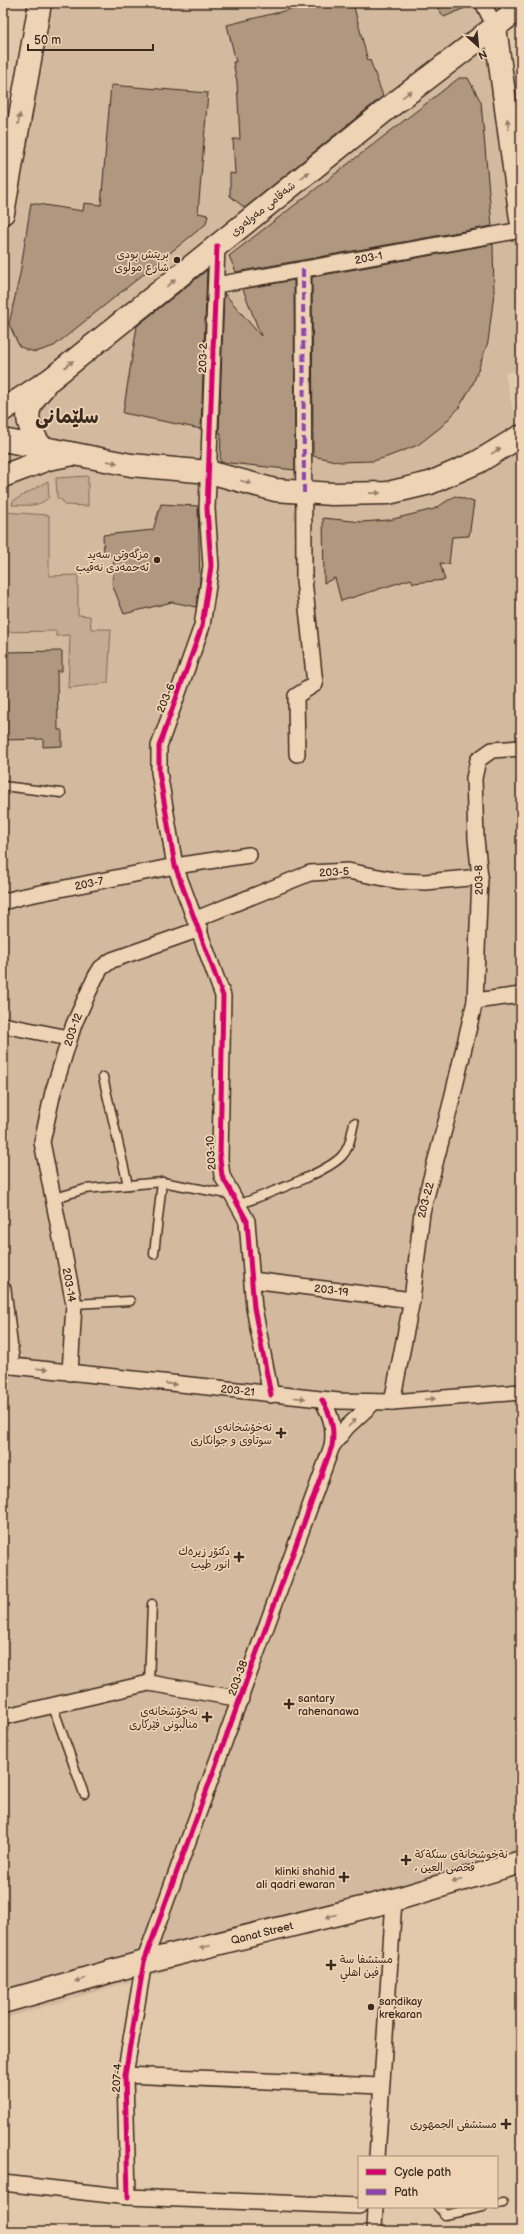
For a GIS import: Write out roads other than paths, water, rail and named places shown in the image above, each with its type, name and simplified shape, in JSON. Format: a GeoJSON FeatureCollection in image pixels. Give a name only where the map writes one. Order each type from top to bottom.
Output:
{"type":"FeatureCollection","features":[{"type":"Feature","properties":{"kind":"main road"},"geometry":{"type":"LineString","coordinates":[[3,213],[9,146],[40,3]]}},
{"type":"Feature","properties":{"kind":"main road","name":"شەقامی مەولەوی"},"geometry":{"type":"LineString","coordinates":[[3,410],[51,379],[391,106],[521,7]]}},
{"type":"Feature","properties":{"kind":"main road"},"geometry":{"type":"LineString","coordinates":[[495,27],[521,219]]}},
{"type":"Feature","properties":{"kind":"main road"},"geometry":{"type":"LineString","coordinates":[[41,447],[33,436],[27,415],[30,403],[51,379]]}},
{"type":"Feature","properties":{"kind":"main road"},"geometry":{"type":"LineString","coordinates":[[3,440],[131,466],[209,472],[275,490],[304,493],[388,493],[430,483],[478,462],[520,438]]}},
{"type":"Feature","properties":{"kind":"main road"},"geometry":{"type":"LineString","coordinates":[[3,476],[29,465],[74,454]]}},
{"type":"Feature","properties":{"kind":"main road","name":"Qanat Street"},"geometry":{"type":"LineString","coordinates":[[3,2002],[144,1962],[394,1900],[521,1862]]}},
{"type":"Feature","properties":{"kind":"street"},"geometry":{"type":"LineString","coordinates":[[483,3],[495,27]]}},
{"type":"Feature","properties":{"kind":"street","name":"203-1"},"geometry":{"type":"LineString","coordinates":[[216,285],[521,230]]}},
{"type":"Feature","properties":{"kind":"street","name":"203-2"},"geometry":{"type":"LineString","coordinates":[[209,472],[217,246]]}},
{"type":"Feature","properties":{"kind":"street"},"geometry":{"type":"LineString","coordinates":[[297,754],[296,696],[315,684],[304,580],[303,269]]}},
{"type":"Feature","properties":{"kind":"street","name":"203-6"},"geometry":{"type":"LineString","coordinates":[[198,924],[175,866],[161,793],[159,746],[202,626],[211,566],[207,509],[209,472]]}},
{"type":"Feature","properties":{"kind":"street","name":"203-8"},"geometry":{"type":"LineString","coordinates":[[475,1001],[480,877],[476,839],[474,778],[478,760],[492,750],[521,748]]}},
{"type":"Feature","properties":{"kind":"street","name":"203-7"},"geometry":{"type":"LineString","coordinates":[[3,902],[20,897],[175,866],[249,855]]}},
{"type":"Feature","properties":{"kind":"street","name":"203-5"},"geometry":{"type":"LineString","coordinates":[[198,924],[310,873],[348,871],[399,881],[425,882],[480,877]]}},
{"type":"Feature","properties":{"kind":"street","name":"203-12"},"geometry":{"type":"LineString","coordinates":[[52,1199],[42,1142],[46,1121],[69,1038],[85,997],[101,968],[112,960],[198,924]]}},
{"type":"Feature","properties":{"kind":"street","name":"203-10"},"geometry":{"type":"LineString","coordinates":[[198,924],[223,996],[219,1147],[222,1176],[247,1221],[254,1308],[271,1395]]}},
{"type":"Feature","properties":{"kind":"street"},"geometry":{"type":"LineString","coordinates":[[475,1001],[521,995]]}},
{"type":"Feature","properties":{"kind":"street","name":"203-22"},"geometry":{"type":"LineString","coordinates":[[392,1402],[412,1300],[422,1212],[450,1107],[475,1001]]}},
{"type":"Feature","properties":{"kind":"street"},"geometry":{"type":"LineString","coordinates":[[3,1025],[69,1038]]}},
{"type":"Feature","properties":{"kind":"street","name":"203-14"},"geometry":{"type":"LineString","coordinates":[[52,1199],[74,1304],[70,1373]]}},
{"type":"Feature","properties":{"kind":"street","name":"203-19"},"geometry":{"type":"LineString","coordinates":[[252,1280],[412,1300]]}},
{"type":"Feature","properties":{"kind":"street"},"geometry":{"type":"LineString","coordinates":[[3,1289],[7,1365]]}},
{"type":"Feature","properties":{"kind":"street","name":"203-21"},"geometry":{"type":"LineString","coordinates":[[7,1365],[322,1400],[392,1402],[521,1392]]}},
{"type":"Feature","properties":{"kind":"street","name":"203-38"},"geometry":{"type":"LineString","coordinates":[[322,1400],[332,1422],[332,1446]]}},
{"type":"Feature","properties":{"kind":"street","name":"203-38"},"geometry":{"type":"LineString","coordinates":[[144,1962],[332,1446],[347,1427],[374,1402]]}},
{"type":"Feature","properties":{"kind":"street"},"geometry":{"type":"LineString","coordinates":[[3,1717],[53,1707],[149,1683],[241,1699]]}},
{"type":"Feature","properties":{"kind":"street"},"geometry":{"type":"LineString","coordinates":[[377,2156],[380,2086],[394,1900]]}},
{"type":"Feature","properties":{"kind":"street","name":"207-4"},"geometry":{"type":"LineString","coordinates":[[128,2198],[125,2075],[144,1962]]}},
{"type":"Feature","properties":{"kind":"street"},"geometry":{"type":"LineString","coordinates":[[125,2075],[380,2086]]}},
{"type":"Feature","properties":{"kind":"street"},"geometry":{"type":"LineString","coordinates":[[3,2183],[128,2198],[358,2206]]}},
{"type":"Feature","properties":{"kind":"street"},"geometry":{"type":"LineString","coordinates":[[374,2231],[375,2208]]}},
{"type":"Feature","properties":{"kind":"lane"},"geometry":{"type":"LineString","coordinates":[[3,786],[60,793]]}},
{"type":"Feature","properties":{"kind":"lane"},"geometry":{"type":"LineString","coordinates":[[103,1077],[128,1185]]}},
{"type":"Feature","properties":{"kind":"lane"},"geometry":{"type":"LineString","coordinates":[[52,1199],[85,1189],[162,1182],[235,1200],[317,1172],[341,1157],[350,1145],[354,1123]]}},
{"type":"Feature","properties":{"kind":"lane"},"geometry":{"type":"LineString","coordinates":[[154,1254],[162,1182]]}},
{"type":"Feature","properties":{"kind":"lane"},"geometry":{"type":"LineString","coordinates":[[74,1304],[130,1301]]}},
{"type":"Feature","properties":{"kind":"lane"},"geometry":{"type":"LineString","coordinates":[[149,1683],[152,1604]]}},
{"type":"Feature","properties":{"kind":"lane"},"geometry":{"type":"LineString","coordinates":[[53,1707],[84,1794]]}},
{"type":"Feature","properties":{"kind":"lane"},"geometry":{"type":"LineString","coordinates":[[439,2208],[445,2214],[478,2208]]}},
{"type":"Feature","properties":{"kind":"place","name":"بريتش بودى شارع مولوى"},"geometry":{"type":"Point","coordinates":[177,260]}},
{"type":"Feature","properties":{"kind":"place","name":"مزگەوتی سەید ئەحمەدی نەقیب"},"geometry":{"type":"Point","coordinates":[157,560]}},
{"type":"Feature","properties":{"kind":"place","name":"نەخۆشخانەی سوتاوی و جوانکاری"},"geometry":{"type":"Point","coordinates":[281,1433]}},
{"type":"Feature","properties":{"kind":"place","name":"دکتۆر زیرەك انور طیب"},"geometry":{"type":"Point","coordinates":[239,1557]}},
{"type":"Feature","properties":{"kind":"place","name":"santary rahenanawa"},"geometry":{"type":"Point","coordinates":[289,1704]}},
{"type":"Feature","properties":{"kind":"place","name":"نەخۆشخانەی مناڵبونی فێرکاری"},"geometry":{"type":"Point","coordinates":[207,1717]}},
{"type":"Feature","properties":{"kind":"place","name":"نةخوشخانةى سنكةكة ، فحصى العين"},"geometry":{"type":"Point","coordinates":[406,1860]}},
{"type":"Feature","properties":{"kind":"place","name":"klinki shahid ali qadri ewaran"},"geometry":{"type":"Point","coordinates":[344,1877]}},
{"type":"Feature","properties":{"kind":"place","name":"مستشفا سة فين اهلي"},"geometry":{"type":"Point","coordinates":[331,1965]}},
{"type":"Feature","properties":{"kind":"place","name":"sandikay krekaran"},"geometry":{"type":"Point","coordinates":[371,2007]}},
{"type":"Feature","properties":{"kind":"place","name":"مستشفى الجمهورى"},"geometry":{"type":"Point","coordinates":[506,2124]}},
{"type":"Feature","properties":{"kind":"district","name":"سلێمانی"},"geometry":{"type":"Point","coordinates":[67,417]}}]}
